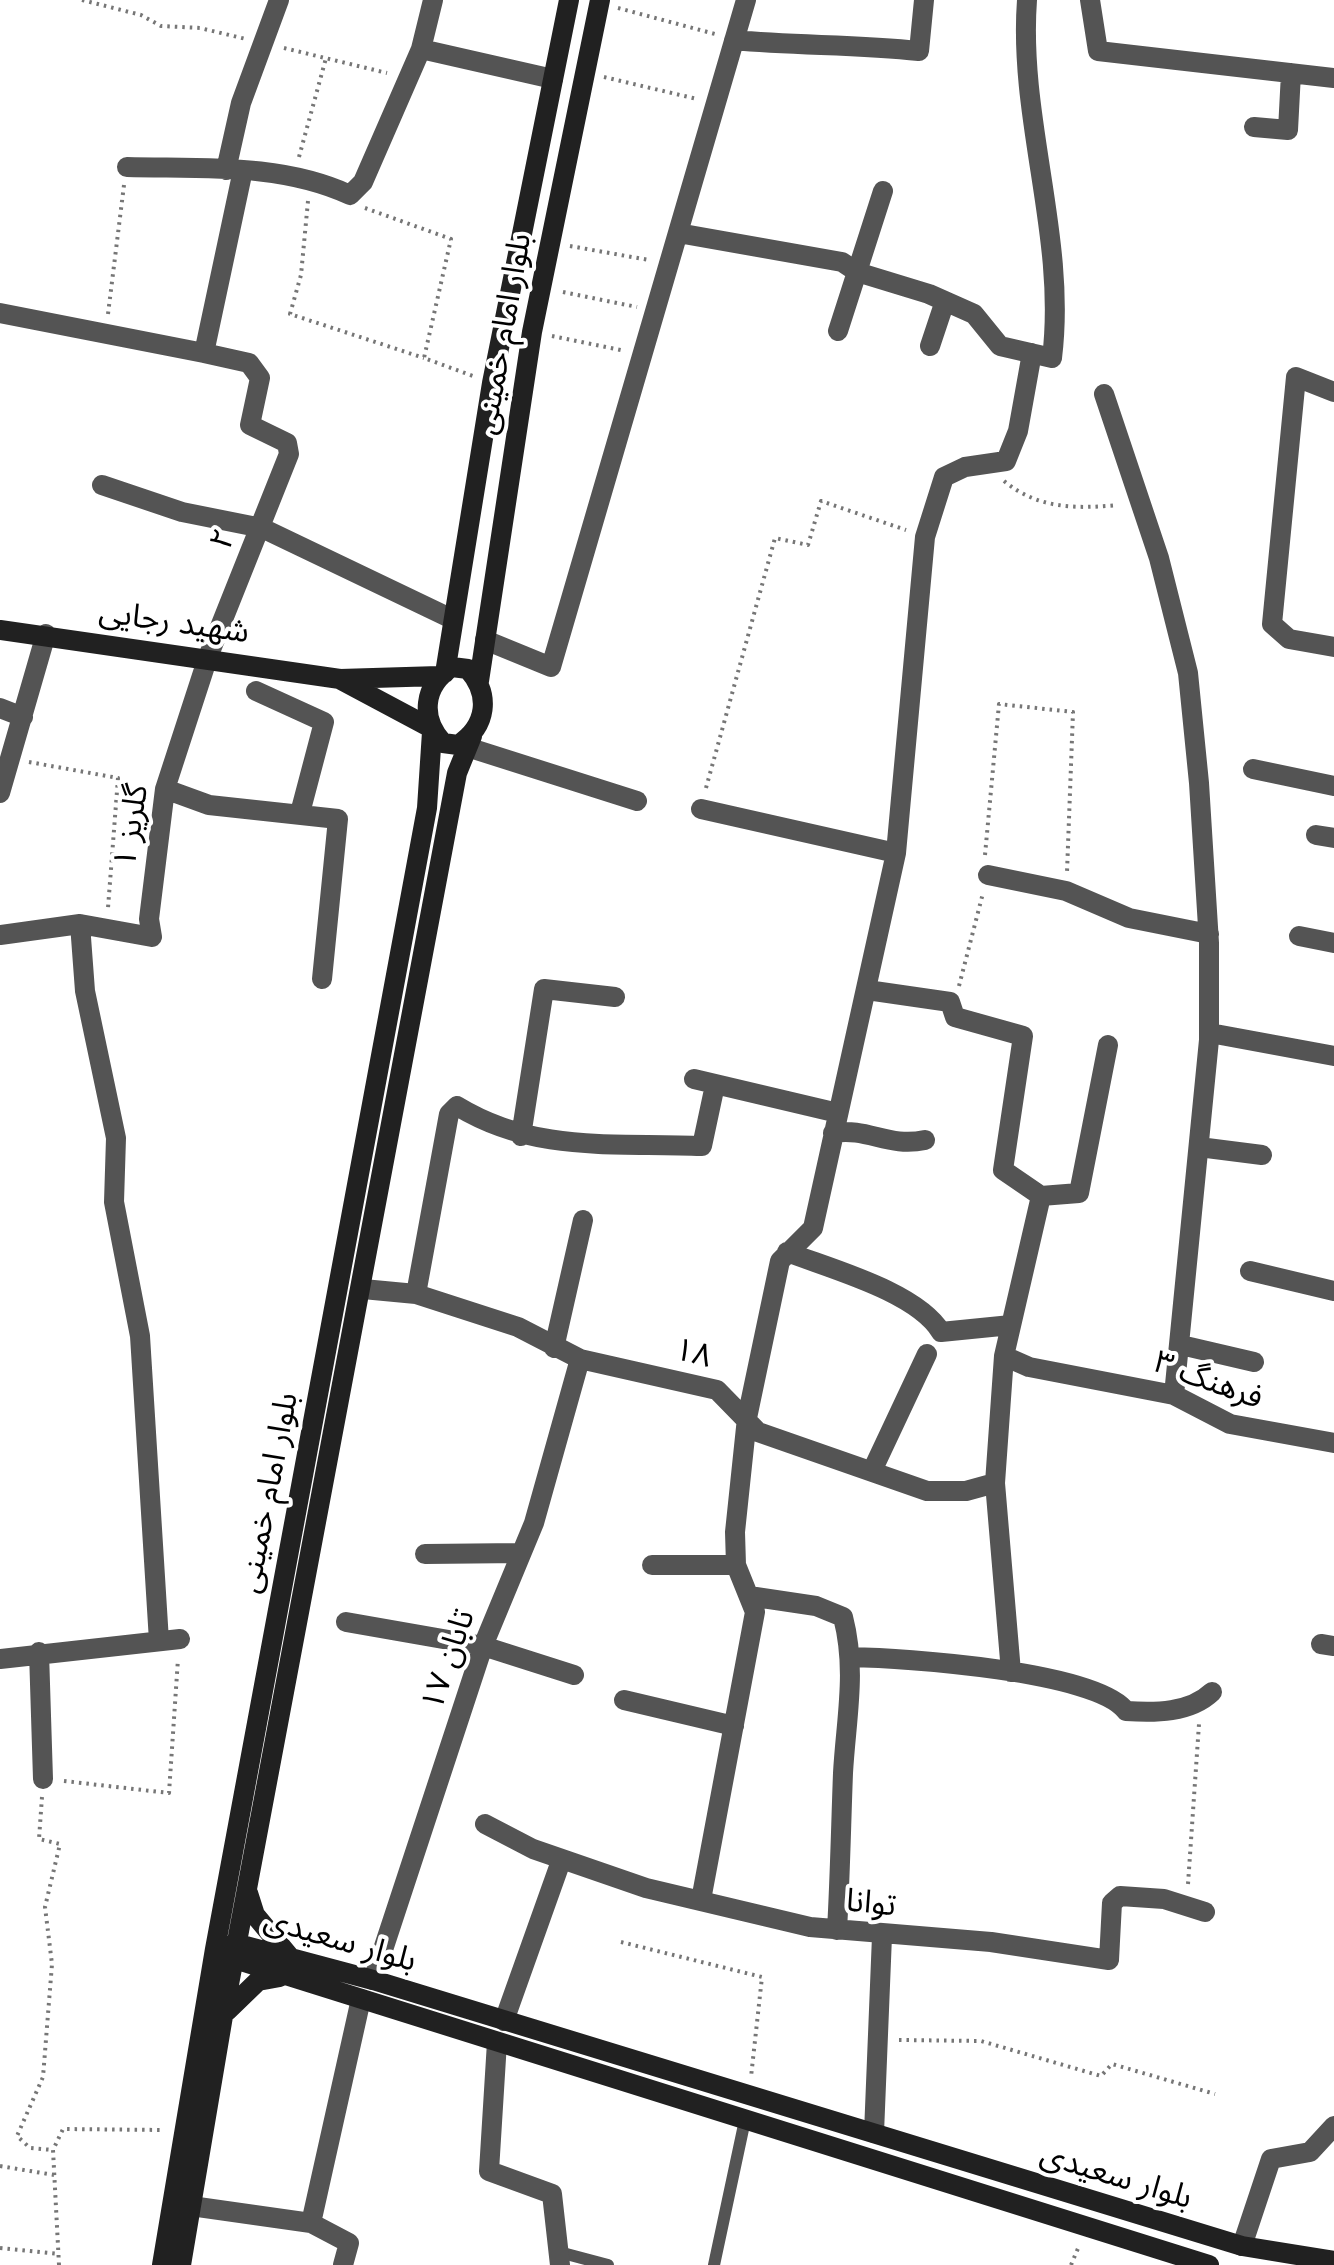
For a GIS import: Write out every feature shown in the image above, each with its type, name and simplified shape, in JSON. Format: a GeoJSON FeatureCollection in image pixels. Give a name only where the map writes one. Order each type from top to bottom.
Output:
{"type":"FeatureCollection","features":[{"type":"Feature","properties":{"kind":"main road","name":"بلوار امام خمینی"},"geometry":{"type":"LineString","coordinates":[[442,674],[492,383],[569,0]]}},
{"type":"Feature","properties":{"kind":"main road","name":"بلوار امام خمینی"},"geometry":{"type":"LineString","coordinates":[[479,681],[532,332],[600,2]]}},
{"type":"Feature","properties":{"kind":"main road","name":"شهید رجایی"},"geometry":{"type":"LineString","coordinates":[[0,630],[340,679]]}},
{"type":"Feature","properties":{"kind":"main road"},"geometry":{"type":"LineString","coordinates":[[452,668],[468,669],[479,681],[484,699],[482,720],[469,742],[458,746],[443,744],[432,730],[427,713],[429,692],[442,674],[452,668]]}},
{"type":"Feature","properties":{"kind":"main road"},"geometry":{"type":"LineString","coordinates":[[340,679],[442,674]]}},
{"type":"Feature","properties":{"kind":"main road"},"geometry":{"type":"LineString","coordinates":[[340,679],[432,730]]}},
{"type":"Feature","properties":{"kind":"main road","name":"بلوار امام خمینی"},"geometry":{"type":"LineString","coordinates":[[162,2265],[215,1949],[427,808],[432,730]]}},
{"type":"Feature","properties":{"kind":"main road","name":"بلوار امام خمینی"},"geometry":{"type":"LineString","coordinates":[[182,2265],[223,2016],[363,1289],[457,773],[469,742]]}},
{"type":"Feature","properties":{"kind":"main road"},"geometry":{"type":"LineString","coordinates":[[223,2016],[238,1996],[286,1967],[255,1915],[247,1890]]}},
{"type":"Feature","properties":{"kind":"main road","name":"بلوار سعیدی"},"geometry":{"type":"LineString","coordinates":[[215,1949],[286,1967],[373,1980],[500,2032],[745,2120],[1209,2265]]}},
{"type":"Feature","properties":{"kind":"main road","name":"بلوار سعیدی"},"geometry":{"type":"LineString","coordinates":[[286,1967],[361,1999],[749,2094],[1242,2246],[1334,2261]]}},
{"type":"Feature","properties":{"kind":"main road"},"geometry":{"type":"LineString","coordinates":[[802,2138],[811,2113]]}},
{"type":"Feature","properties":{"kind":"street"},"geometry":{"type":"LineString","coordinates":[[0,313],[204,352],[260,42],[278,0]]}},
{"type":"Feature","properties":{"kind":"street"},"geometry":{"type":"LineString","coordinates":[[127,166],[235,170],[303,178],[350,195],[363,182],[421,49],[433,0]]}},
{"type":"Feature","properties":{"kind":"street"},"geometry":{"type":"LineString","coordinates":[[484,640],[551,667],[746,0]]}},
{"type":"Feature","properties":{"kind":"street"},"geometry":{"type":"LineString","coordinates":[[734,40],[820,49],[839,43],[919,51],[924,0]]}},
{"type":"Feature","properties":{"kind":"street"},"geometry":{"type":"LineString","coordinates":[[678,233],[842,262],[857,272],[974,314],[1000,346],[1052,358],[1058,310],[1030,85],[1027,0]]}},
{"type":"Feature","properties":{"kind":"street"},"geometry":{"type":"LineString","coordinates":[[1090,0],[1098,51],[1334,78]]}},
{"type":"Feature","properties":{"kind":"street"},"geometry":{"type":"LineString","coordinates":[[421,49],[553,79]]}},
{"type":"Feature","properties":{"kind":"street"},"geometry":{"type":"LineString","coordinates":[[1254,127],[1288,130],[1291,74]]}},
{"type":"Feature","properties":{"kind":"street"},"geometry":{"type":"LineString","coordinates":[[838,332],[882,191]]}},
{"type":"Feature","properties":{"kind":"street"},"geometry":{"type":"LineString","coordinates":[[930,346],[946,301]]}},
{"type":"Feature","properties":{"kind":"street","name":"۲"},"geometry":{"type":"LineString","coordinates":[[204,352],[249,363],[260,378],[250,424],[287,443],[289,454],[208,657]]}},
{"type":"Feature","properties":{"kind":"street"},"geometry":{"type":"LineString","coordinates":[[701,1900],[754,1612],[736,1565],[735,1532],[747,1418],[780,1261],[813,1228],[896,853],[925,536],[944,477],[964,468],[1006,461],[1018,432],[1032,353]]}},
{"type":"Feature","properties":{"kind":"street"},"geometry":{"type":"LineString","coordinates":[[1334,392],[1296,377],[1272,624],[1289,639],[1334,647]]}},
{"type":"Feature","properties":{"kind":"street"},"geometry":{"type":"LineString","coordinates":[[1104,394],[1159,558],[1188,672],[1208,934],[1210,1033],[1174,1395]]}},
{"type":"Feature","properties":{"kind":"street"},"geometry":{"type":"LineString","coordinates":[[102,484],[182,512],[262,528],[450,618]]}},
{"type":"Feature","properties":{"kind":"street"},"geometry":{"type":"LineString","coordinates":[[0,792],[46,634]]}},
{"type":"Feature","properties":{"kind":"street","name":"گلریز ۱"},"geometry":{"type":"LineString","coordinates":[[0,934],[80,924],[152,937],[149,919],[165,789],[208,657]]}},
{"type":"Feature","properties":{"kind":"street"},"geometry":{"type":"LineString","coordinates":[[256,690],[324,722],[300,813]]}},
{"type":"Feature","properties":{"kind":"street"},"geometry":{"type":"LineString","coordinates":[[0,708],[23,716]]}},
{"type":"Feature","properties":{"kind":"street"},"geometry":{"type":"LineString","coordinates":[[469,742],[637,801]]}},
{"type":"Feature","properties":{"kind":"street"},"geometry":{"type":"LineString","coordinates":[[1253,769],[1334,786]]}},
{"type":"Feature","properties":{"kind":"street"},"geometry":{"type":"LineString","coordinates":[[165,789],[210,805],[338,820],[322,979]]}},
{"type":"Feature","properties":{"kind":"street"},"geometry":{"type":"LineString","coordinates":[[701,809],[896,853]]}},
{"type":"Feature","properties":{"kind":"street"},"geometry":{"type":"LineString","coordinates":[[988,874],[1066,891],[1129,918],[1208,934]]}},
{"type":"Feature","properties":{"kind":"street"},"geometry":{"type":"LineString","coordinates":[[0,1659],[169,1640],[140,1336],[114,1202],[116,1138],[85,991],[80,924]]}},
{"type":"Feature","properties":{"kind":"street"},"geometry":{"type":"LineString","coordinates":[[1299,936],[1334,943]]}},
{"type":"Feature","properties":{"kind":"street"},"geometry":{"type":"LineString","coordinates":[[521,1136],[544,989],[615,997]]}},
{"type":"Feature","properties":{"kind":"street"},"geometry":{"type":"LineString","coordinates":[[867,990],[950,1002],[955,1017],[1023,1036],[1003,1170],[1041,1196],[1079,1193],[1108,1045]]}},
{"type":"Feature","properties":{"kind":"street"},"geometry":{"type":"LineString","coordinates":[[1210,1033],[1334,1056]]}},
{"type":"Feature","properties":{"kind":"street"},"geometry":{"type":"LineString","coordinates":[[694,1079],[900,1144],[925,1140]]}},
{"type":"Feature","properties":{"kind":"street"},"geometry":{"type":"LineString","coordinates":[[416,1294],[449,1114],[457,1106],[521,1136],[592,1145],[702,1146],[716,1084]]}},
{"type":"Feature","properties":{"kind":"street"},"geometry":{"type":"LineString","coordinates":[[1199,1148],[1262,1155]]}},
{"type":"Feature","properties":{"kind":"street"},"geometry":{"type":"LineString","coordinates":[[1011,1672],[995,1483],[1004,1356],[1041,1196]]}},
{"type":"Feature","properties":{"kind":"street"},"geometry":{"type":"LineString","coordinates":[[554,1348],[583,1220]]}},
{"type":"Feature","properties":{"kind":"street"},"geometry":{"type":"LineString","coordinates":[[787,1252],[911,1303],[933,1318],[941,1332],[1011,1325]]}},
{"type":"Feature","properties":{"kind":"street"},"geometry":{"type":"LineString","coordinates":[[1250,1271],[1334,1291]]}},
{"type":"Feature","properties":{"kind":"street","name":"۱۸"},"geometry":{"type":"LineString","coordinates":[[363,1289],[416,1294],[518,1327],[580,1359],[717,1390],[758,1432],[927,1491],[966,1491],[995,1483]]}},
{"type":"Feature","properties":{"kind":"street"},"geometry":{"type":"LineString","coordinates":[[1180,1345],[1254,1362]]}},
{"type":"Feature","properties":{"kind":"street"},"geometry":{"type":"LineString","coordinates":[[872,1471],[927,1354]]}},
{"type":"Feature","properties":{"kind":"street","name":"فرهنگ ۳"},"geometry":{"type":"LineString","coordinates":[[1004,1356],[1029,1367],[1174,1395],[1230,1424],[1334,1444]]}},
{"type":"Feature","properties":{"kind":"street","name":"تابان ۱۷"},"geometry":{"type":"LineString","coordinates":[[373,1980],[483,1646],[521,1553],[580,1359]]}},
{"type":"Feature","properties":{"kind":"street"},"geometry":{"type":"LineString","coordinates":[[426,1554],[521,1553]]}},
{"type":"Feature","properties":{"kind":"street"},"geometry":{"type":"LineString","coordinates":[[652,1565],[736,1565]]}},
{"type":"Feature","properties":{"kind":"street"},"geometry":{"type":"LineString","coordinates":[[749,1596],[816,1606],[843,1617],[851,1657],[837,1930]]}},
{"type":"Feature","properties":{"kind":"street"},"geometry":{"type":"LineString","coordinates":[[346,1622],[483,1646],[574,1675]]}},
{"type":"Feature","properties":{"kind":"street"},"geometry":{"type":"LineString","coordinates":[[39,1652],[43,1778]]}},
{"type":"Feature","properties":{"kind":"street"},"geometry":{"type":"LineString","coordinates":[[851,1657],[906,1658],[1011,1672],[1116,1697],[1126,1711],[1170,1710],[1206,1698]]}},
{"type":"Feature","properties":{"kind":"street"},"geometry":{"type":"LineString","coordinates":[[624,1700],[734,1726]]}},
{"type":"Feature","properties":{"kind":"street","name":"توانا"},"geometry":{"type":"LineString","coordinates":[[486,1824],[562,1860],[646,1888],[837,1930],[882,1936],[991,1942],[1110,1960],[1112,1903],[1120,1896],[1138,1894],[1196,1908]]}},
{"type":"Feature","properties":{"kind":"street"},"geometry":{"type":"LineString","coordinates":[[560,2259],[552,2194],[488,2171],[500,2032],[562,1860]]}},
{"type":"Feature","properties":{"kind":"street"},"geometry":{"type":"LineString","coordinates":[[874,2133],[882,1936]]}},
{"type":"Feature","properties":{"kind":"street"},"geometry":{"type":"LineString","coordinates":[[312,2223],[361,1999]]}},
{"type":"Feature","properties":{"kind":"street"},"geometry":{"type":"LineString","coordinates":[[1242,2246],[1271,2159],[1310,2152],[1334,2126]]}},
{"type":"Feature","properties":{"kind":"street"},"geometry":{"type":"LineString","coordinates":[[192,2206],[312,2223],[349,2243],[344,2265]]}},
{"type":"Feature","properties":{"kind":"lane"},"geometry":{"type":"LineString","coordinates":[[714,2265],[745,2120]]}},
{"type":"Feature","properties":{"kind":"lane"},"geometry":{"type":"LineString","coordinates":[[560,2259],[608,2265]]}},
{"type":"Feature","properties":{"kind":"path"},"geometry":{"type":"LineString","coordinates":[[82,0],[142,16],[161,26],[200,28],[408,78]]}},
{"type":"Feature","properties":{"kind":"path"},"geometry":{"type":"LineString","coordinates":[[600,2],[734,40]]}},
{"type":"Feature","properties":{"kind":"path"},"geometry":{"type":"LineString","coordinates":[[326,58],[303,178],[301,275],[290,314],[492,383]]}},
{"type":"Feature","properties":{"kind":"path"},"geometry":{"type":"LineString","coordinates":[[585,73],[716,104]]}},
{"type":"Feature","properties":{"kind":"path"},"geometry":{"type":"LineString","coordinates":[[106,334],[127,166]]}},
{"type":"Feature","properties":{"kind":"path"},"geometry":{"type":"LineString","coordinates":[[350,195],[366,209],[451,239],[424,358]]}},
{"type":"Feature","properties":{"kind":"path"},"geometry":{"type":"LineString","coordinates":[[550,242],[670,263]]}},
{"type":"Feature","properties":{"kind":"path"},"geometry":{"type":"LineString","coordinates":[[542,287],[656,312]]}},
{"type":"Feature","properties":{"kind":"path"},"geometry":{"type":"LineString","coordinates":[[532,332],[644,355]]}},
{"type":"Feature","properties":{"kind":"path"},"geometry":{"type":"LineString","coordinates":[[988,467],[1018,492],[1067,508],[1138,503]]}},
{"type":"Feature","properties":{"kind":"path"},"geometry":{"type":"LineString","coordinates":[[701,809],[775,538],[808,545],[821,500],[925,536]]}},
{"type":"Feature","properties":{"kind":"path"},"geometry":{"type":"LineString","coordinates":[[999,704],[1073,712],[1066,891]]}},
{"type":"Feature","properties":{"kind":"path"},"geometry":{"type":"LineString","coordinates":[[10,759],[118,778],[106,929]]}},
{"type":"Feature","properties":{"kind":"path"},"geometry":{"type":"LineString","coordinates":[[53,2150],[30,2148],[17,2136],[43,2077],[50,2023],[52,1964],[45,1908],[60,1844],[39,1840],[43,1778],[169,1793],[169,1640]]}},
{"type":"Feature","properties":{"kind":"path"},"geometry":{"type":"LineString","coordinates":[[1196,1908],[1206,1698]]}},
{"type":"Feature","properties":{"kind":"path"},"geometry":{"type":"LineString","coordinates":[[621,1942],[762,1978],[749,2094]]}},
{"type":"Feature","properties":{"kind":"path"},"geometry":{"type":"LineString","coordinates":[[880,2036],[925,2043],[981,2041],[1101,2076],[1112,2064],[1215,2094]]}},
{"type":"Feature","properties":{"kind":"path"},"geometry":{"type":"LineString","coordinates":[[59,2265],[53,2150],[62,2129],[184,2130]]}},
{"type":"Feature","properties":{"kind":"path"},"geometry":{"type":"LineString","coordinates":[[0,2166],[55,2175]]}},
{"type":"Feature","properties":{"kind":"path"},"geometry":{"type":"LineString","coordinates":[[0,2248],[58,2254]]}}]}
